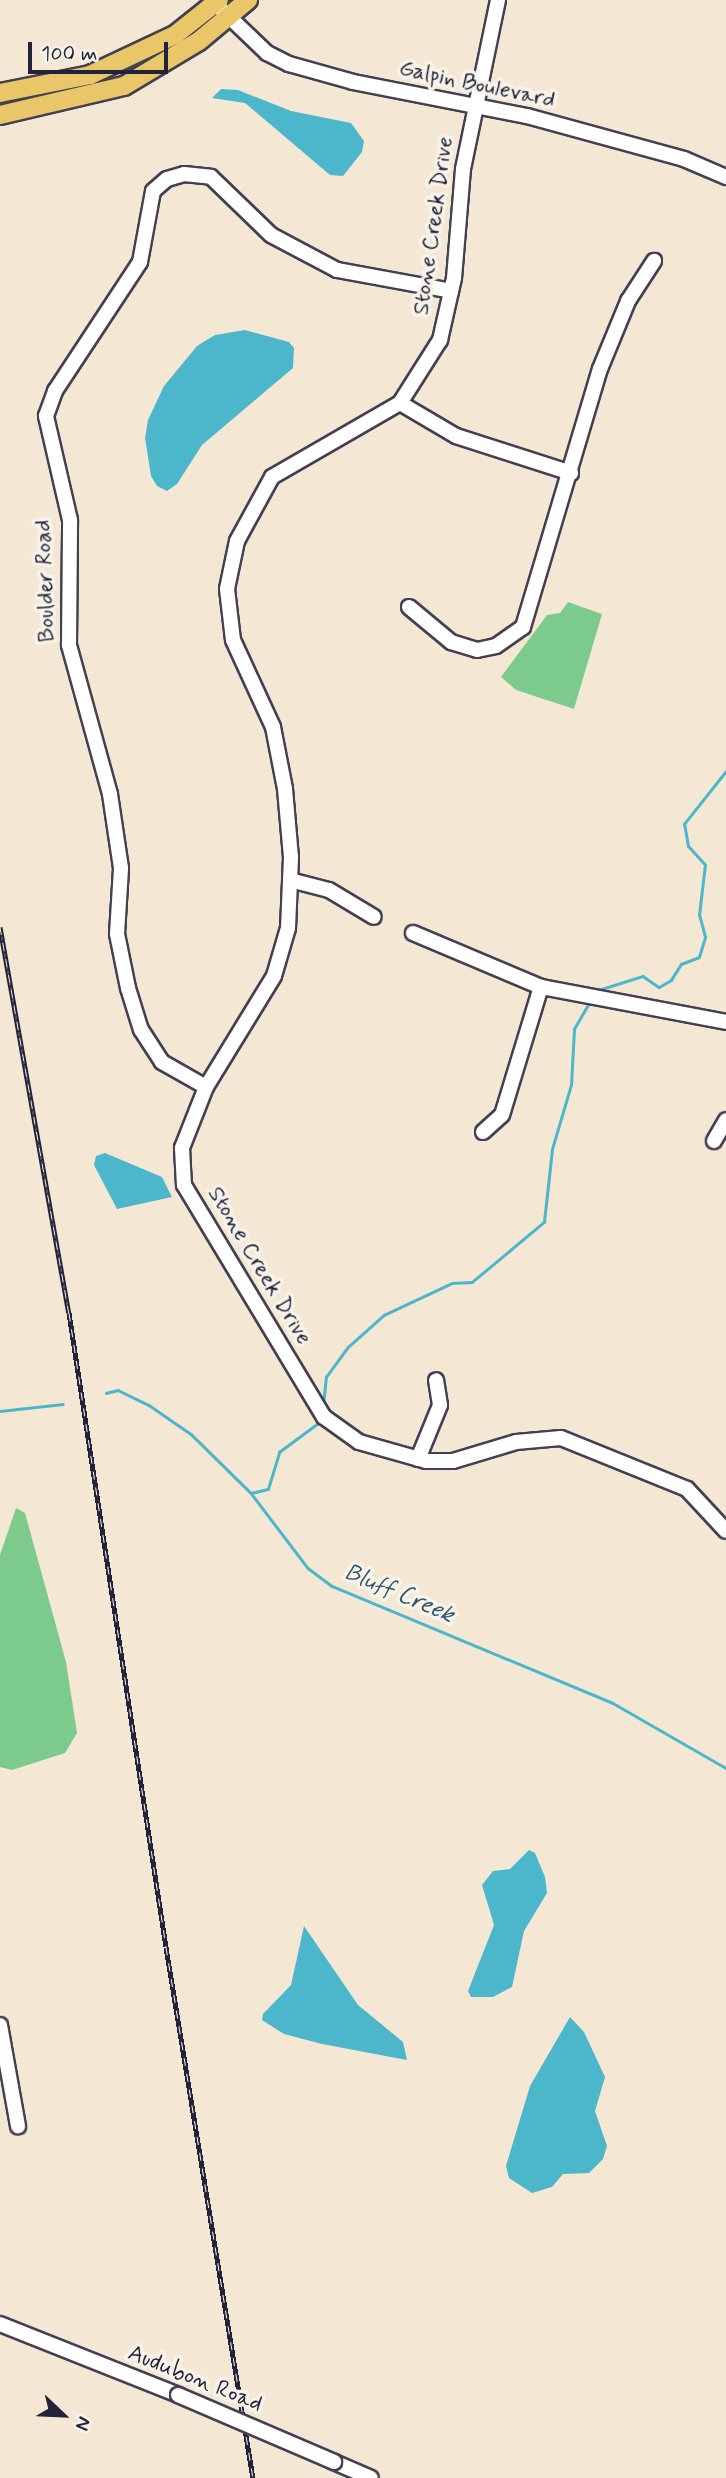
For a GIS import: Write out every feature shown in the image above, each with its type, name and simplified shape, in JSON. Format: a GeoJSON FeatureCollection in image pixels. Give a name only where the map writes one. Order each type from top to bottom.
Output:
{"type":"FeatureCollection","features":[{"type":"Feature","properties":{"kind":"main road"},"geometry":{"type":"LineString","coordinates":[[0,115],[124,86],[230,18],[248,0]]}},
{"type":"Feature","properties":{"kind":"main road"},"geometry":{"type":"LineString","coordinates":[[0,93],[90,75],[175,35],[217,1]]}},
{"type":"Feature","properties":{"kind":"street","name":"Stone Creek Drive"},"geometry":{"type":"LineString","coordinates":[[498,0],[473,106],[451,291],[440,340],[401,403],[272,477],[237,541],[227,589],[233,640],[273,727],[285,789],[290,880],[288,928],[274,976],[206,1087],[182,1148],[184,1185],[212,1237],[324,1417],[359,1442],[418,1459],[453,1461],[516,1442],[561,1438],[687,1489],[726,1531]]}},
{"type":"Feature","properties":{"kind":"street","name":"Galpin Boulevard"},"geometry":{"type":"LineString","coordinates":[[217,1],[230,18],[267,53],[289,64],[353,82],[473,106],[684,159],[726,177]]}},
{"type":"Feature","properties":{"kind":"street","name":"Boulder Road"},"geometry":{"type":"LineString","coordinates":[[206,1087],[163,1062],[141,1030],[128,988],[117,934],[121,868],[110,794],[69,645],[69,520],[46,416],[55,391],[140,262],[153,191],[167,179],[184,174],[211,177],[271,235],[337,270],[451,291]]}},
{"type":"Feature","properties":{"kind":"street"},"geometry":{"type":"LineString","coordinates":[[409,607],[451,642],[477,650],[496,646],[523,627],[600,369],[628,301],[654,261]]}},
{"type":"Feature","properties":{"kind":"street"},"geometry":{"type":"LineString","coordinates":[[401,403],[456,436],[571,473]]}},
{"type":"Feature","properties":{"kind":"street"},"geometry":{"type":"LineString","coordinates":[[290,880],[329,890],[374,916]]}},
{"type":"Feature","properties":{"kind":"street"},"geometry":{"type":"LineString","coordinates":[[413,933],[541,987],[726,1023]]}},
{"type":"Feature","properties":{"kind":"street"},"geometry":{"type":"LineString","coordinates":[[483,1132],[502,1115],[541,987]]}},
{"type":"Feature","properties":{"kind":"street"},"geometry":{"type":"LineString","coordinates":[[714,1141],[726,1120]]}},
{"type":"Feature","properties":{"kind":"street"},"geometry":{"type":"LineString","coordinates":[[418,1459],[440,1405],[436,1380]]}},
{"type":"Feature","properties":{"kind":"street"},"geometry":{"type":"LineString","coordinates":[[0,2025],[18,2126]]}},
{"type":"Feature","properties":{"kind":"street","name":"Audubon Road"},"geometry":{"type":"LineString","coordinates":[[0,2324],[178,2395],[372,2478]]}},
{"type":"Feature","properties":{"kind":"green space"},"geometry":{"type":"Polygon","coordinates":[[[568,602],[602,614],[574,709],[516,690],[501,677],[547,615],[560,613],[568,602]]]}},
{"type":"Feature","properties":{"kind":"green space"},"geometry":{"type":"Polygon","coordinates":[[[16,1508],[25,1513],[66,1662],[77,1733],[65,1753],[12,1770],[0,1767],[0,1555],[16,1508]]]}},
{"type":"Feature","properties":{"kind":"water"},"geometry":{"type":"Polygon","coordinates":[[[221,89],[238,90],[291,111],[351,123],[364,141],[362,152],[343,176],[330,175],[245,103],[212,98],[221,89]]]}},
{"type":"Feature","properties":{"kind":"water"},"geometry":{"type":"Polygon","coordinates":[[[245,330],[289,342],[294,348],[293,368],[202,445],[177,484],[167,491],[157,486],[151,476],[145,438],[148,420],[164,386],[197,346],[215,335],[245,330]]]}},
{"type":"Feature","properties":{"kind":"water"},"geometry":{"type":"Polygon","coordinates":[[[105,1153],[162,1177],[172,1197],[117,1209],[94,1165],[96,1156],[105,1153]]]}},
{"type":"Feature","properties":{"kind":"water"},"geometry":{"type":"Polygon","coordinates":[[[529,1850],[535,1853],[545,1877],[547,1893],[524,1931],[512,1987],[493,1997],[471,1997],[468,1991],[494,1925],[482,1885],[493,1871],[510,1869],[529,1850]]]}},
{"type":"Feature","properties":{"kind":"water"},"geometry":{"type":"Polygon","coordinates":[[[304,1926],[358,2005],[403,2042],[407,2060],[284,2034],[262,2020],[263,2014],[291,1985],[304,1926]]]}},
{"type":"Feature","properties":{"kind":"water"},"geometry":{"type":"Polygon","coordinates":[[[570,2017],[584,2032],[605,2077],[595,2111],[607,2146],[603,2159],[589,2173],[563,2174],[552,2187],[532,2193],[509,2178],[506,2166],[530,2086],[570,2017]]]}},
{"type":"Feature","properties":{"kind":"waterway"},"geometry":{"type":"LineString","coordinates":[[595,991],[643,976],[659,987],[671,980],[681,964],[699,957],[705,937],[699,915],[705,865],[688,846],[684,824],[726,771]]}},
{"type":"Feature","properties":{"kind":"waterway"},"geometry":{"type":"LineString","coordinates":[[323,1405],[326,1377],[348,1347],[384,1315],[452,1283],[472,1282],[544,1222],[552,1149],[571,1085],[574,1029],[589,1003]]}},
{"type":"Feature","properties":{"kind":"waterway","name":"Bluff Creek"},"geometry":{"type":"LineString","coordinates":[[106,1393],[118,1390],[149,1405],[191,1434],[251,1493],[308,1568],[332,1586],[613,1703],[726,1768]]}},
{"type":"Feature","properties":{"kind":"waterway","name":"Bluff Creek"},"geometry":{"type":"LineString","coordinates":[[0,1411],[63,1404]]}},
{"type":"Feature","properties":{"kind":"waterway"},"geometry":{"type":"LineString","coordinates":[[251,1493],[268,1489],[279,1452],[321,1421]]}},
{"type":"Feature","properties":{"kind":"railway"},"geometry":{"type":"LineString","coordinates":[[0,927],[69,1313],[166,1947],[253,2478]]}}]}
